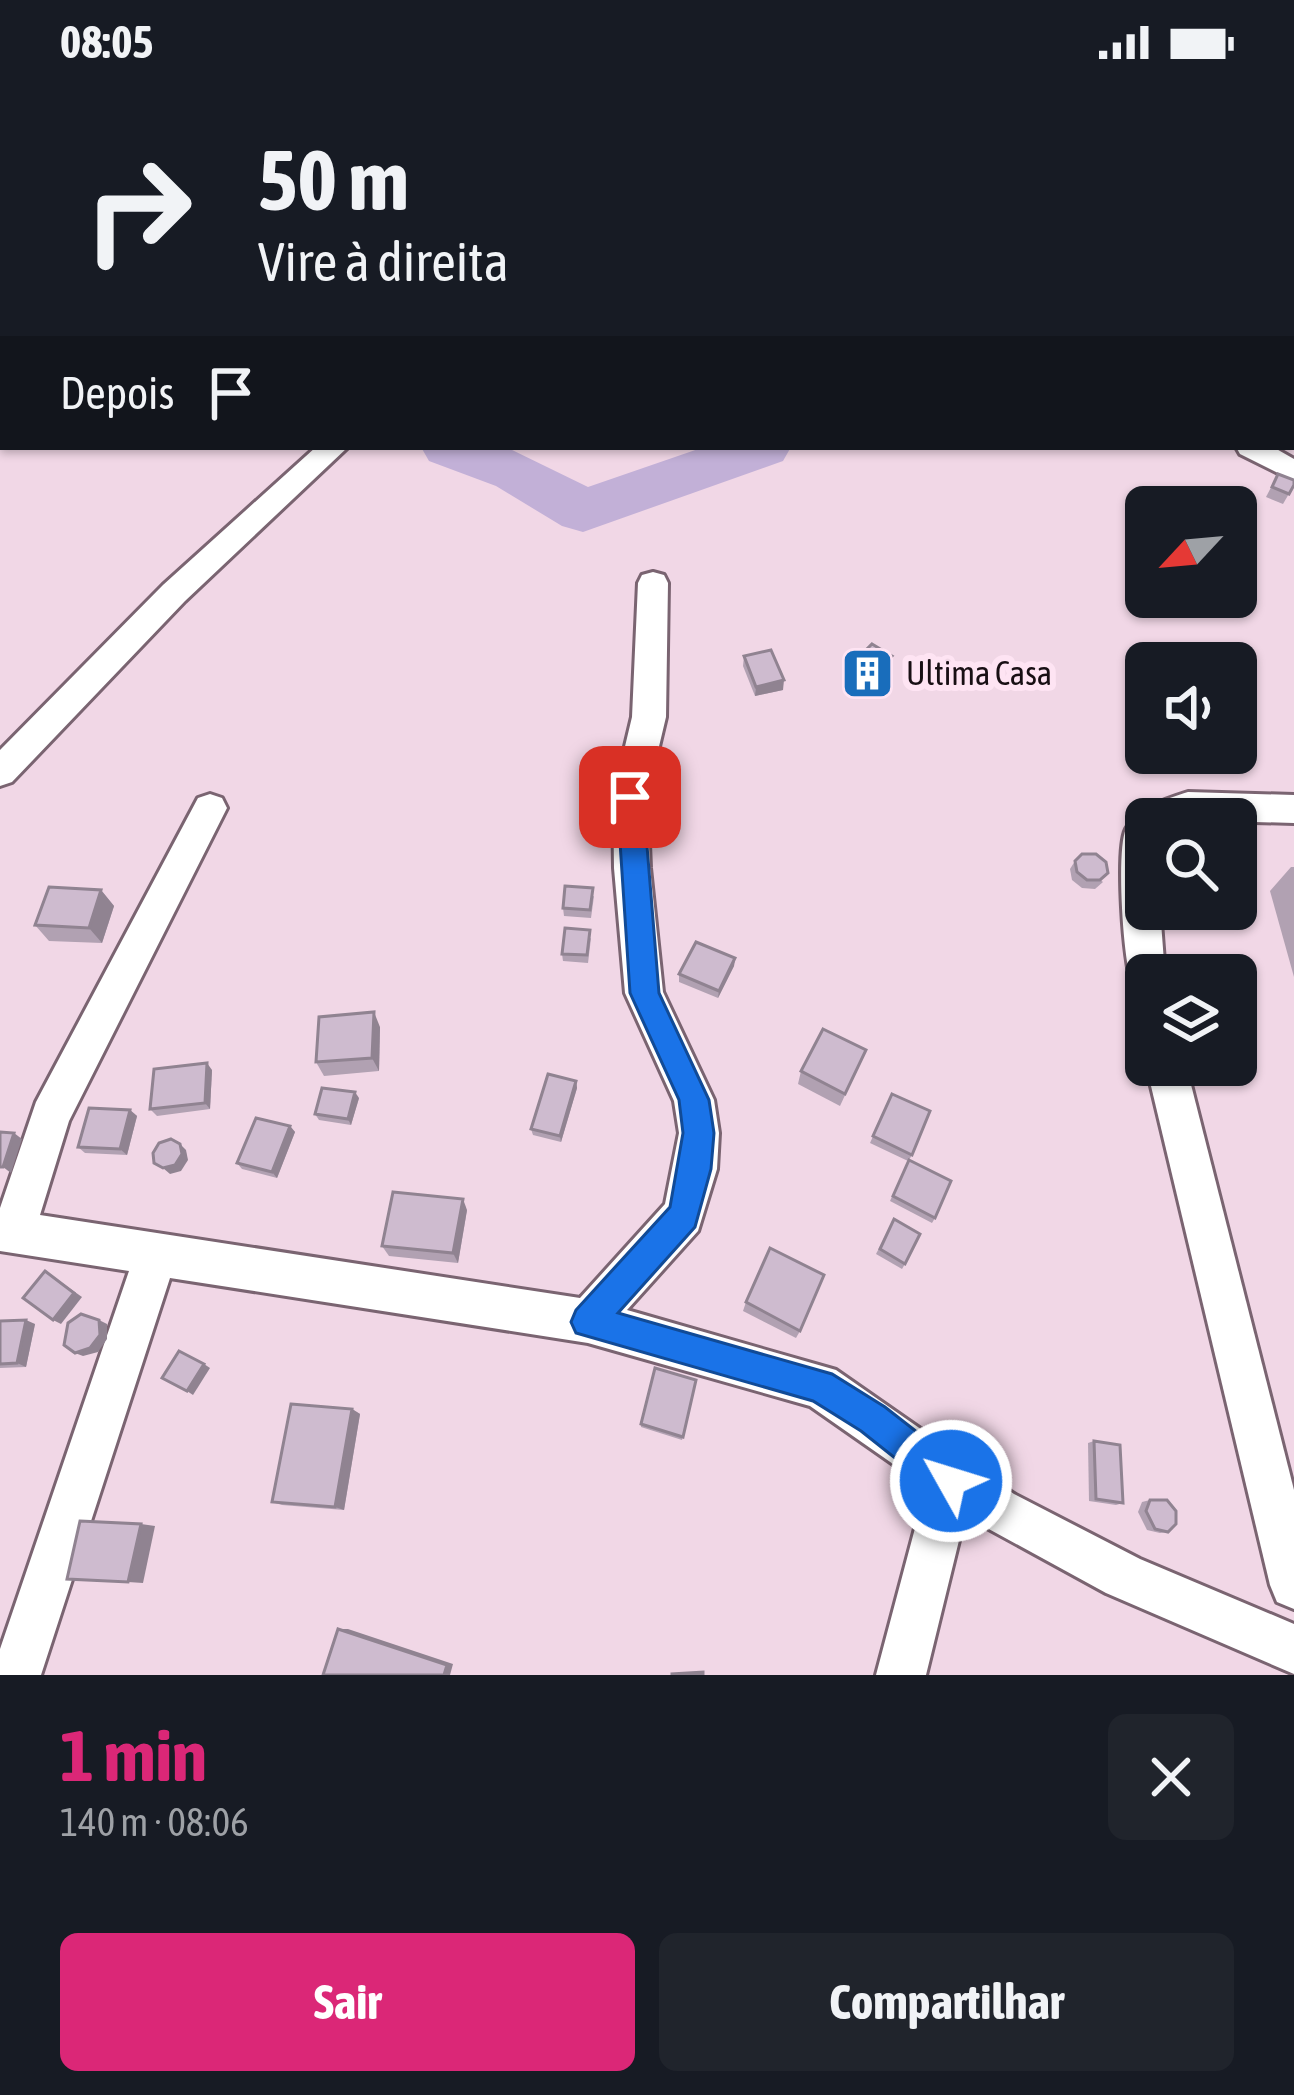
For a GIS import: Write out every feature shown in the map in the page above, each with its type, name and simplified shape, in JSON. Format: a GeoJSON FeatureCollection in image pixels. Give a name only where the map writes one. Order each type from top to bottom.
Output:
{"type":"FeatureCollection","features":[{"type":"Feature","properties":{"kind":"street"},"geometry":{"type":"LineString","coordinates":[[0,772],[174,593],[331,450]]}},
{"type":"Feature","properties":{"kind":"street"},"geometry":{"type":"LineString","coordinates":[[1256,450],[1294,471]]}},
{"type":"Feature","properties":{"kind":"street"},"geometry":{"type":"LineString","coordinates":[[588,1322],[683,1216],[696,1169],[699,1133],[694,1100],[644,993],[632,868],[630,797],[649,716],[652,583]]}},
{"type":"Feature","properties":{"kind":"street"},"geometry":{"type":"LineString","coordinates":[[211,808],[50,1116],[7,1230],[588,1322],[820,1386],[873,1419],[997,1511],[1123,1576],[1294,1648]]}},
{"type":"Feature","properties":{"kind":"street"},"geometry":{"type":"LineString","coordinates":[[1257,808],[1294,809]]}},
{"type":"Feature","properties":{"kind":"street"},"geometry":{"type":"LineString","coordinates":[[1171,1086],[1256,1415],[1294,1585]]}},
{"type":"Feature","properties":{"kind":"street"},"geometry":{"type":"LineString","coordinates":[[16,1675],[156,1254]]}},
{"type":"Feature","properties":{"kind":"street"},"geometry":{"type":"LineString","coordinates":[[902,1675],[951,1481]]}},
{"type":"Feature","properties":{"kind":"building"},"geometry":{"type":"Polygon","coordinates":[[[1278,474],[1294,480],[1289,494],[1272,487],[1278,474]]]}},
{"type":"Feature","properties":{"kind":"building"},"geometry":{"type":"Polygon","coordinates":[[[872,644],[892,656],[866,682],[846,670],[872,644]]]}},
{"type":"Feature","properties":{"kind":"building"},"geometry":{"type":"Polygon","coordinates":[[[771,650],[784,680],[756,687],[744,656],[771,650]]]}},
{"type":"Feature","properties":{"kind":"building"},"geometry":{"type":"Polygon","coordinates":[[[1082,854],[1096,854],[1106,862],[1108,873],[1100,880],[1087,880],[1077,872],[1075,861],[1082,854]]]}},
{"type":"Feature","properties":{"kind":"building"},"geometry":{"type":"Polygon","coordinates":[[[565,886],[593,888],[590,910],[563,908],[565,886]]]}},
{"type":"Feature","properties":{"kind":"building"},"geometry":{"type":"Polygon","coordinates":[[[49,887],[101,890],[89,928],[35,925],[49,887]]]}},
{"type":"Feature","properties":{"kind":"building"},"geometry":{"type":"Polygon","coordinates":[[[565,928],[590,930],[587,955],[562,954],[565,928]]]}},
{"type":"Feature","properties":{"kind":"building"},"geometry":{"type":"Polygon","coordinates":[[[696,942],[735,958],[719,991],[679,974],[696,942]]]}},
{"type":"Feature","properties":{"kind":"building"},"geometry":{"type":"Polygon","coordinates":[[[374,1012],[372,1058],[316,1062],[319,1017],[374,1012]]]}},
{"type":"Feature","properties":{"kind":"building"},"geometry":{"type":"Polygon","coordinates":[[[823,1029],[866,1050],[845,1094],[801,1071],[823,1029]]]}},
{"type":"Feature","properties":{"kind":"building"},"geometry":{"type":"Polygon","coordinates":[[[207,1063],[205,1103],[150,1109],[154,1069],[207,1063]]]}},
{"type":"Feature","properties":{"kind":"building"},"geometry":{"type":"Polygon","coordinates":[[[548,1074],[576,1081],[560,1136],[531,1129],[548,1074]]]}},
{"type":"Feature","properties":{"kind":"building"},"geometry":{"type":"Polygon","coordinates":[[[322,1088],[355,1092],[348,1119],[315,1114],[322,1088]]]}},
{"type":"Feature","properties":{"kind":"building"},"geometry":{"type":"Polygon","coordinates":[[[892,1094],[930,1111],[912,1155],[873,1136],[892,1094]]]}},
{"type":"Feature","properties":{"kind":"building"},"geometry":{"type":"Polygon","coordinates":[[[89,1108],[130,1110],[120,1149],[78,1147],[89,1108]]]}},
{"type":"Feature","properties":{"kind":"building"},"geometry":{"type":"Polygon","coordinates":[[[256,1118],[290,1126],[272,1172],[237,1163],[256,1118]]]}},
{"type":"Feature","properties":{"kind":"building"},"geometry":{"type":"Polygon","coordinates":[[[0,1132],[14,1133],[3,1167],[0,1167],[0,1132]]]}},
{"type":"Feature","properties":{"kind":"building"},"geometry":{"type":"Polygon","coordinates":[[[171,1139],[180,1144],[182,1154],[175,1165],[163,1168],[154,1163],[153,1153],[159,1143],[171,1139]]]}},
{"type":"Feature","properties":{"kind":"building"},"geometry":{"type":"Polygon","coordinates":[[[909,1160],[951,1181],[935,1218],[893,1196],[909,1160]]]}},
{"type":"Feature","properties":{"kind":"building"},"geometry":{"type":"Polygon","coordinates":[[[393,1192],[463,1199],[453,1253],[382,1246],[393,1192]]]}},
{"type":"Feature","properties":{"kind":"building"},"geometry":{"type":"Polygon","coordinates":[[[894,1219],[920,1234],[905,1264],[880,1249],[894,1219]]]}},
{"type":"Feature","properties":{"kind":"building"},"geometry":{"type":"Polygon","coordinates":[[[770,1248],[824,1275],[800,1331],[746,1302],[770,1248]]]}},
{"type":"Feature","properties":{"kind":"building"},"geometry":{"type":"Polygon","coordinates":[[[45,1271],[74,1293],[53,1320],[23,1298],[45,1271]]]}},
{"type":"Feature","properties":{"kind":"building"},"geometry":{"type":"Polygon","coordinates":[[[81,1314],[99,1320],[100,1335],[90,1348],[75,1353],[64,1345],[68,1323],[81,1314]]]}},
{"type":"Feature","properties":{"kind":"building"},"geometry":{"type":"Polygon","coordinates":[[[26,1320],[17,1363],[0,1364],[0,1321],[26,1320]]]}},
{"type":"Feature","properties":{"kind":"building"},"geometry":{"type":"Polygon","coordinates":[[[179,1351],[204,1364],[187,1391],[162,1378],[179,1351]]]}},
{"type":"Feature","properties":{"kind":"building"},"geometry":{"type":"Polygon","coordinates":[[[655,1368],[696,1380],[683,1437],[641,1424],[655,1368]]]}},
{"type":"Feature","properties":{"kind":"building"},"geometry":{"type":"Polygon","coordinates":[[[291,1404],[352,1409],[335,1507],[272,1502],[291,1404]]]}},
{"type":"Feature","properties":{"kind":"building"},"geometry":{"type":"Polygon","coordinates":[[[1094,1441],[1120,1445],[1123,1503],[1096,1499],[1094,1441]]]}},
{"type":"Feature","properties":{"kind":"building"},"geometry":{"type":"Polygon","coordinates":[[[1150,1500],[1167,1500],[1176,1511],[1176,1524],[1168,1532],[1155,1529],[1146,1511],[1150,1500]]]}},
{"type":"Feature","properties":{"kind":"building"},"geometry":{"type":"Polygon","coordinates":[[[80,1521],[141,1524],[128,1582],[67,1579],[80,1521]]]}},
{"type":"Feature","properties":{"kind":"building"},"geometry":{"type":"Polygon","coordinates":[[[338,1629],[447,1665],[444,1675],[323,1675],[338,1629]]]}},
{"type":"Feature","properties":{"kind":"waterway"},"geometry":{"type":"LineString","coordinates":[[457,450],[516,472],[583,511],[755,450]]}},
{"type":"Feature","properties":{"kind":"place","name":"Ultima Casa"},"geometry":{"type":"Point","coordinates":[867,673]}},
{"type":"Feature","properties":{"kind":"route"},"geometry":{"type":"LineString","coordinates":[[630,797],[644,993],[694,1100],[699,1133],[696,1169],[683,1216],[588,1322],[820,1386],[873,1419],[951,1481]]}}]}
